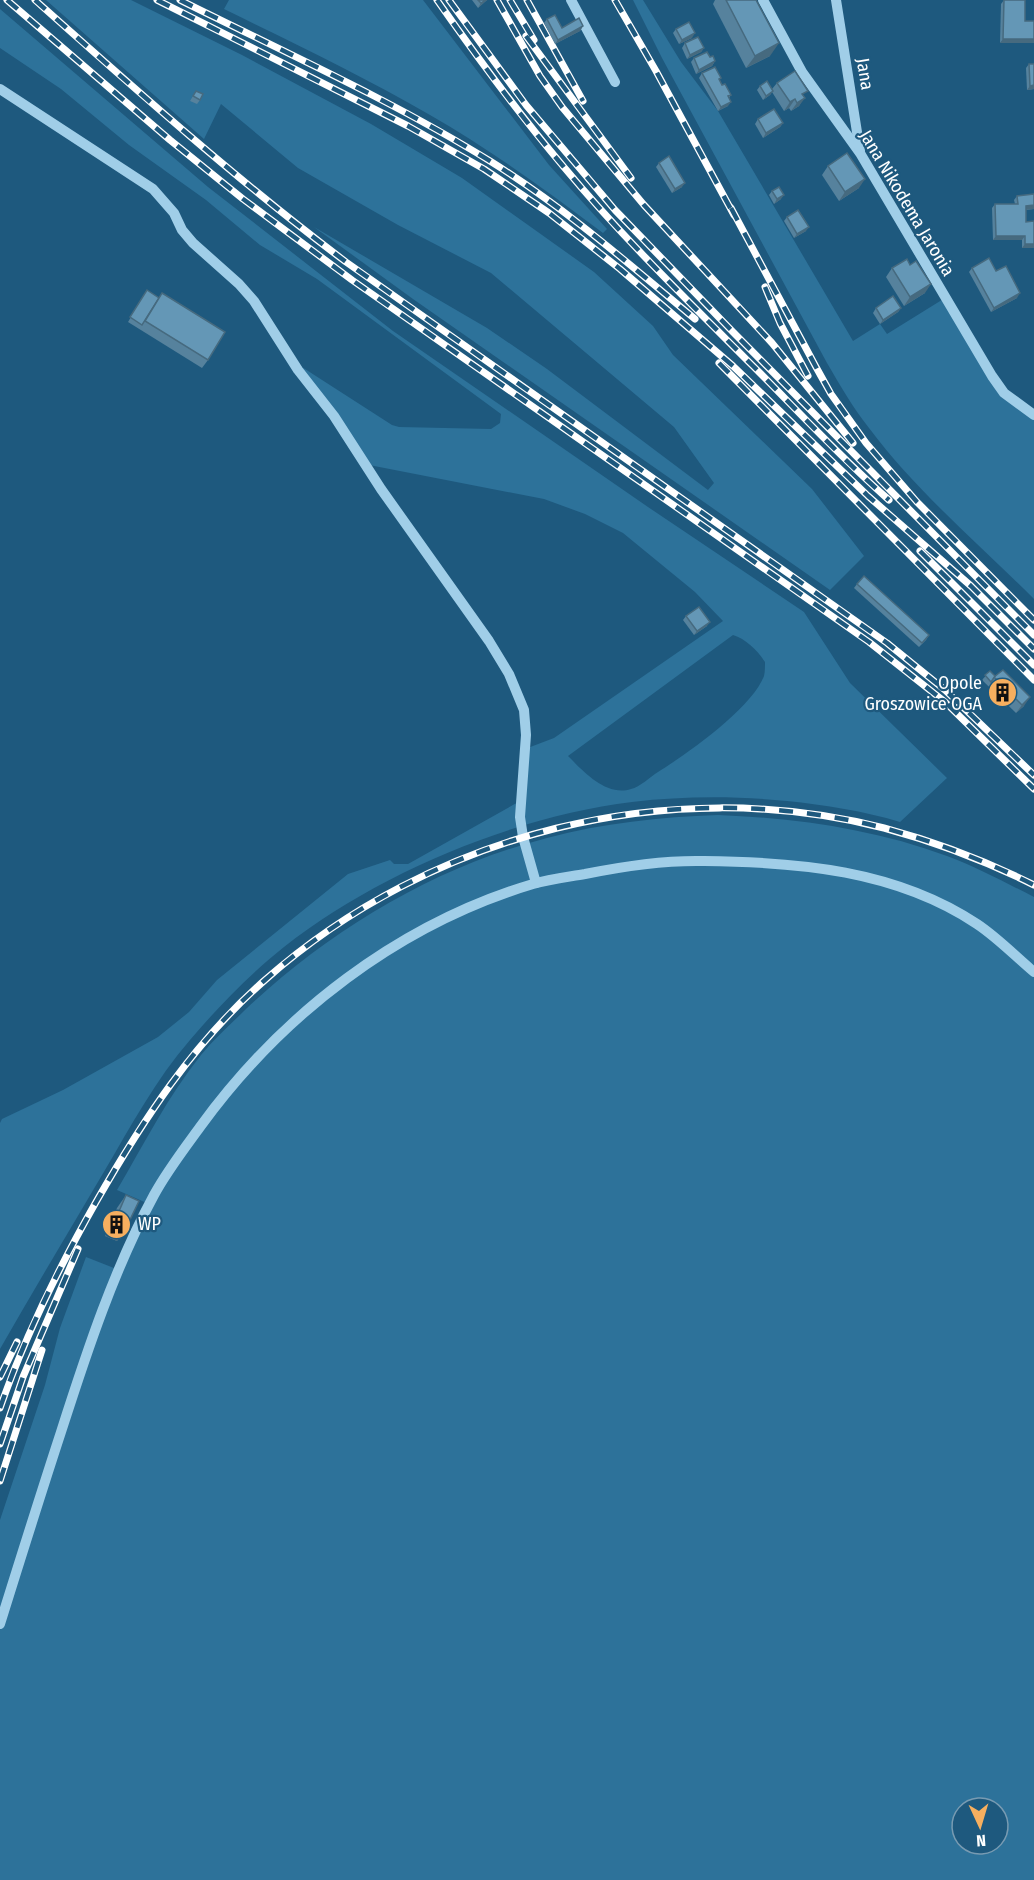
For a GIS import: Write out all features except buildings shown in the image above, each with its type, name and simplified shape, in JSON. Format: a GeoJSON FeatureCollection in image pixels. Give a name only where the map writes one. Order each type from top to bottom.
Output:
{"type":"FeatureCollection","features":[{"type":"Feature","properties":{"kind":"street"},"geometry":{"type":"LineString","coordinates":[[571,0],[615,82]]}},
{"type":"Feature","properties":{"kind":"street","name":"Jana Nikodema Jaronia"},"geometry":{"type":"LineString","coordinates":[[763,0],[802,72],[860,153],[992,376],[1004,393],[1034,414]]}},
{"type":"Feature","properties":{"kind":"street","name":"Jana"},"geometry":{"type":"LineString","coordinates":[[836,0],[860,153]]}},
{"type":"Feature","properties":{"kind":"street"},"geometry":{"type":"LineString","coordinates":[[0,89],[153,189],[174,213],[193,243],[240,284],[489,641],[510,674],[524,710],[526,735],[520,829],[536,883]]}},
{"type":"Feature","properties":{"kind":"street"},"geometry":{"type":"LineString","coordinates":[[0,1624],[100,1316],[145,1213],[166,1176],[186,1146],[249,1066],[293,1022],[328,993],[397,946],[472,906],[536,883],[618,867],[682,860],[743,862],[825,868],[856,874],[910,890],[953,910],[996,938],[1034,972]]}},
{"type":"Feature","properties":{"kind":"shaded area"},"geometry":{"type":"Polygon","coordinates":[[[46,0],[131,0],[242,55],[371,124],[462,178],[594,272],[653,326],[673,355],[812,489],[864,556],[830,590],[413,299],[314,227],[487,328],[547,369],[708,490],[714,483],[674,427],[491,273],[398,225],[298,168],[221,104],[204,139],[46,0]]]}},
{"type":"Feature","properties":{"kind":"shaded area"},"geometry":{"type":"Polygon","coordinates":[[[229,0],[423,0],[549,165],[607,229],[603,233],[540,186],[453,128],[354,73],[224,9],[229,0]]]}},
{"type":"Feature","properties":{"kind":"shaded area"},"geometry":{"type":"Polygon","coordinates":[[[633,0],[643,0],[681,62],[718,111],[853,341],[880,324],[887,334],[945,298],[992,376],[1034,415],[1034,599],[907,473],[887,451],[852,404],[827,363],[633,0]]]}},
{"type":"Feature","properties":{"kind":"shaded area"},"geometry":{"type":"Polygon","coordinates":[[[0,9],[208,187],[393,331],[804,612],[850,683],[947,778],[900,822],[830,807],[748,798],[671,799],[587,809],[541,820],[449,852],[404,873],[321,920],[271,957],[223,1003],[178,1055],[134,1120],[0,1349],[0,1123],[2,1119],[63,1090],[158,1037],[189,1012],[217,980],[348,874],[390,860],[394,864],[408,864],[520,801],[525,749],[554,738],[723,621],[695,592],[623,533],[585,514],[544,499],[364,464],[291,360],[392,425],[399,427],[491,429],[500,423],[501,414],[317,279],[260,245],[206,200],[129,145],[61,89],[0,48],[0,9]],[[733,635],[568,756],[596,781],[604,786],[622,790],[638,786],[685,754],[733,716],[757,689],[764,676],[765,662],[759,654],[742,639],[733,635]]]}},
{"type":"Feature","properties":{"kind":"shaded area"},"geometry":{"type":"Polygon","coordinates":[[[718,815],[834,826],[891,839],[958,860],[1034,897],[1034,1880],[0,1880],[0,1520],[45,1385],[60,1328],[86,1257],[119,1270],[149,1204],[117,1190],[157,1121],[178,1087],[212,1043],[278,980],[348,928],[424,884],[505,850],[568,833],[653,819],[718,815]]]}},
{"type":"Feature","properties":{"kind":"railway"},"geometry":{"type":"LineString","coordinates":[[7,0],[170,140],[243,199],[352,280],[869,642],[945,702],[1034,789]]}},
{"type":"Feature","properties":{"kind":"railway"},"geometry":{"type":"LineString","coordinates":[[35,0],[187,134],[305,231],[887,643],[945,690],[1034,775]]}},
{"type":"Feature","properties":{"kind":"railway"},"geometry":{"type":"LineString","coordinates":[[157,0],[408,126],[484,169],[549,213],[620,269],[733,366],[868,496],[971,586],[1034,649]]}},
{"type":"Feature","properties":{"kind":"railway"},"geometry":{"type":"LineString","coordinates":[[180,0],[376,97],[490,161],[570,217],[695,319]]}},
{"type":"Feature","properties":{"kind":"railway"},"geometry":{"type":"LineString","coordinates":[[437,0],[530,126],[608,218],[820,434],[889,500]]}},
{"type":"Feature","properties":{"kind":"railway"},"geometry":{"type":"LineString","coordinates":[[449,0],[526,105],[615,210],[1034,635]]}},
{"type":"Feature","properties":{"kind":"railway"},"geometry":{"type":"LineString","coordinates":[[497,0],[540,76],[562,107],[644,205],[772,343],[853,443]]}},
{"type":"Feature","properties":{"kind":"railway"},"geometry":{"type":"LineString","coordinates":[[510,0],[534,40]]}},
{"type":"Feature","properties":{"kind":"railway"},"geometry":{"type":"LineString","coordinates":[[527,0],[583,101]]}},
{"type":"Feature","properties":{"kind":"railway"},"geometry":{"type":"LineString","coordinates":[[615,0],[734,215]]}},
{"type":"Feature","properties":{"kind":"railway"},"geometry":{"type":"LineString","coordinates":[[526,36],[631,178]]}},
{"type":"Feature","properties":{"kind":"railway"},"geometry":{"type":"LineString","coordinates":[[731,208],[831,394],[866,443],[917,502],[1034,620]]}},
{"type":"Feature","properties":{"kind":"railway"},"geometry":{"type":"LineString","coordinates":[[765,287],[780,323],[808,376]]}},
{"type":"Feature","properties":{"kind":"railway"},"geometry":{"type":"LineString","coordinates":[[719,363],[1034,680]]}},
{"type":"Feature","properties":{"kind":"railway"},"geometry":{"type":"LineString","coordinates":[[920,551],[1034,665]]}},
{"type":"Feature","properties":{"kind":"railway"},"geometry":{"type":"LineString","coordinates":[[0,1408],[31,1329],[82,1227],[151,1112],[192,1056],[239,1004],[265,980],[330,929],[402,886],[477,853],[556,828],[637,813],[720,808],[802,813],[884,828],[960,853],[1034,885]]}},
{"type":"Feature","properties":{"kind":"railway"},"geometry":{"type":"LineString","coordinates":[[0,1444],[23,1377],[78,1249]]}},
{"type":"Feature","properties":{"kind":"railway"},"geometry":{"type":"LineString","coordinates":[[0,1377],[17,1342]]}},
{"type":"Feature","properties":{"kind":"railway"},"geometry":{"type":"LineString","coordinates":[[0,1481],[42,1350]]}},
{"type":"Feature","properties":{"kind":"place","name":"Opole Groszowice OGA"},"geometry":{"type":"Point","coordinates":[1003,693]}},
{"type":"Feature","properties":{"kind":"place","name":"WP"},"geometry":{"type":"Point","coordinates":[117,1224]}}]}
